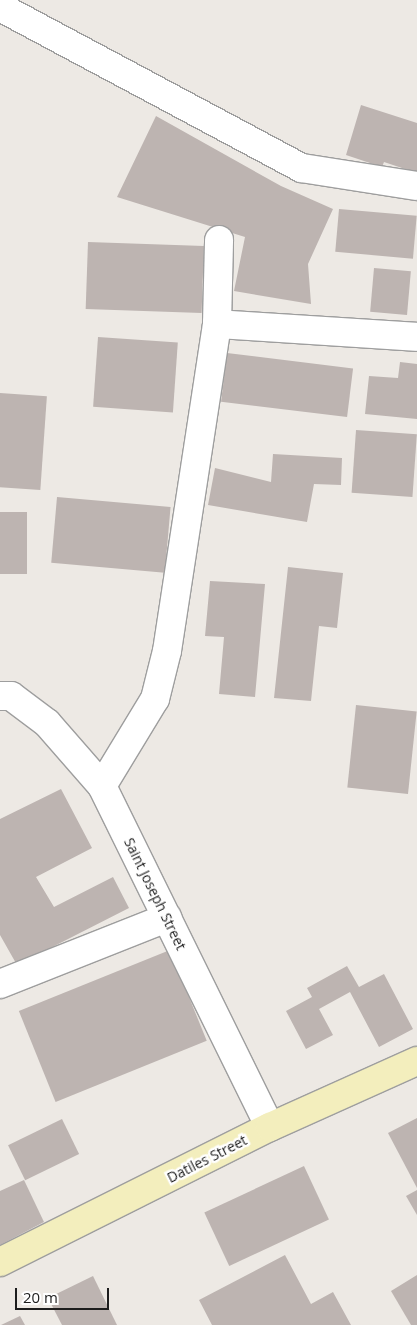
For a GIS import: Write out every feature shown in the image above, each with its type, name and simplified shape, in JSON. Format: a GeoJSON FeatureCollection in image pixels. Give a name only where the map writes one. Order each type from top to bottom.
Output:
{"type":"FeatureCollection","features":[{"type":"Feature","properties":{"kind":"main road","name":"Datiles Street"},"geometry":{"type":"LineString","coordinates":[[0,1262],[270,1127],[417,1061]]}},
{"type":"Feature","properties":{"kind":"street"},"geometry":{"type":"LineString","coordinates":[[0,7],[302,168],[417,186]]}},
{"type":"Feature","properties":{"kind":"street"},"geometry":{"type":"LineString","coordinates":[[102,786],[155,699],[167,651],[217,324],[219,240]]}},
{"type":"Feature","properties":{"kind":"street"},"geometry":{"type":"LineString","coordinates":[[217,324],[417,337]]}},
{"type":"Feature","properties":{"kind":"street","name":"Saint Joseph Street"},"geometry":{"type":"LineString","coordinates":[[0,696],[11,696],[47,723],[102,786],[270,1127]]}},
{"type":"Feature","properties":{"kind":"street"},"geometry":{"type":"LineString","coordinates":[[0,984],[166,918]]}},
{"type":"Feature","properties":{"kind":"building"},"geometry":{"type":"Polygon","coordinates":[[[361,105],[417,123],[417,173],[384,162],[382,167],[346,155],[361,105]]]}},
{"type":"Feature","properties":{"kind":"building"},"geometry":{"type":"Polygon","coordinates":[[[156,116],[281,186],[333,209],[308,264],[311,304],[234,291],[245,237],[117,197],[156,116]]]}},
{"type":"Feature","properties":{"kind":"building"},"geometry":{"type":"Polygon","coordinates":[[[339,209],[417,216],[413,259],[335,252],[339,209]]]}},
{"type":"Feature","properties":{"kind":"building"},"geometry":{"type":"Polygon","coordinates":[[[88,242],[204,246],[202,313],[86,309],[88,242]]]}},
{"type":"Feature","properties":{"kind":"building"},"geometry":{"type":"Polygon","coordinates":[[[374,268],[411,271],[407,315],[370,312],[374,268]]]}},
{"type":"Feature","properties":{"kind":"building"},"geometry":{"type":"Polygon","coordinates":[[[98,337],[178,343],[173,412],[93,407],[98,337]]]}},
{"type":"Feature","properties":{"kind":"building"},"geometry":{"type":"Polygon","coordinates":[[[227,353],[353,368],[347,417],[221,402],[227,353]]]}},
{"type":"Feature","properties":{"kind":"building"},"geometry":{"type":"Polygon","coordinates":[[[400,362],[417,364],[417,419],[365,414],[369,376],[398,378],[400,362]]]}},
{"type":"Feature","properties":{"kind":"building"},"geometry":{"type":"Polygon","coordinates":[[[0,393],[47,396],[40,490],[0,487],[0,393]]]}},
{"type":"Feature","properties":{"kind":"building"},"geometry":{"type":"Polygon","coordinates":[[[356,430],[417,434],[412,497],[352,493],[356,430]]]}},
{"type":"Feature","properties":{"kind":"building"},"geometry":{"type":"Polygon","coordinates":[[[273,454],[342,458],[341,485],[314,484],[307,522],[208,505],[215,468],[271,482],[273,454]]]}},
{"type":"Feature","properties":{"kind":"building"},"geometry":{"type":"Polygon","coordinates":[[[57,497],[171,507],[165,573],[51,563],[57,497]]]}},
{"type":"Feature","properties":{"kind":"building"},"geometry":{"type":"Polygon","coordinates":[[[0,512],[27,512],[27,574],[0,574],[0,512]]]}},
{"type":"Feature","properties":{"kind":"building"},"geometry":{"type":"Polygon","coordinates":[[[288,567],[343,573],[337,628],[319,626],[311,701],[274,698],[288,567]]]}},
{"type":"Feature","properties":{"kind":"building"},"geometry":{"type":"Polygon","coordinates":[[[210,581],[265,584],[255,697],[219,694],[224,637],[205,636],[210,581]]]}},
{"type":"Feature","properties":{"kind":"building"},"geometry":{"type":"Polygon","coordinates":[[[356,705],[417,711],[408,794],[347,788],[356,705]]]}},
{"type":"Feature","properties":{"kind":"building"},"geometry":{"type":"Polygon","coordinates":[[[61,789],[92,848],[36,877],[54,907],[113,877],[129,908],[17,965],[0,935],[0,819],[61,789]]]}},
{"type":"Feature","properties":{"kind":"building"},"geometry":{"type":"Polygon","coordinates":[[[170,950],[207,1041],[56,1102],[19,1011],[170,950]]]}},
{"type":"Feature","properties":{"kind":"building"},"geometry":{"type":"Polygon","coordinates":[[[347,966],[359,987],[384,974],[413,1029],[379,1047],[350,992],[319,1009],[333,1035],[306,1049],[286,1011],[312,997],[307,988],[347,966]]]}},
{"type":"Feature","properties":{"kind":"building"},"geometry":{"type":"Polygon","coordinates":[[[417,1118],[417,1188],[388,1133],[417,1118]]]}},
{"type":"Feature","properties":{"kind":"building"},"geometry":{"type":"Polygon","coordinates":[[[62,1119],[79,1154],[25,1180],[8,1145],[62,1119]]]}},
{"type":"Feature","properties":{"kind":"building"},"geometry":{"type":"Polygon","coordinates":[[[304,1166],[329,1219],[229,1266],[204,1212],[304,1166]]]}},
{"type":"Feature","properties":{"kind":"building"},"geometry":{"type":"Polygon","coordinates":[[[24,1180],[44,1222],[0,1245],[0,1191],[24,1180]]]}},
{"type":"Feature","properties":{"kind":"building"},"geometry":{"type":"Polygon","coordinates":[[[417,1190],[417,1215],[406,1196],[417,1190]]]}},
{"type":"Feature","properties":{"kind":"building"},"geometry":{"type":"Polygon","coordinates":[[[285,1255],[311,1304],[333,1292],[351,1325],[212,1325],[199,1300],[285,1255]]]}},
{"type":"Feature","properties":{"kind":"building"},"geometry":{"type":"Polygon","coordinates":[[[417,1275],[417,1325],[411,1325],[391,1291],[417,1275]]]}},
{"type":"Feature","properties":{"kind":"building"},"geometry":{"type":"Polygon","coordinates":[[[93,1276],[117,1325],[62,1325],[48,1298],[93,1276]]]}},
{"type":"Feature","properties":{"kind":"building"},"geometry":{"type":"Polygon","coordinates":[[[20,1316],[25,1325],[1,1325],[20,1316]]]}}]}
